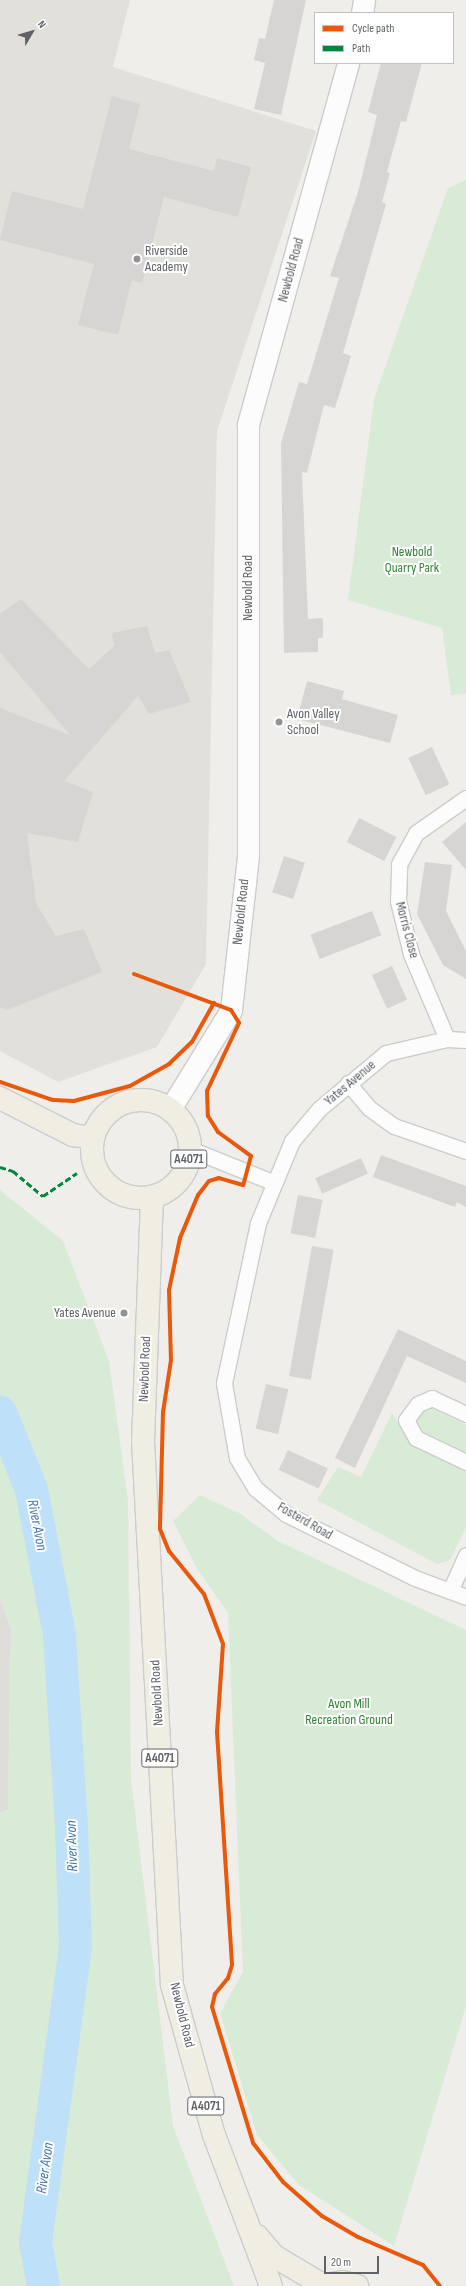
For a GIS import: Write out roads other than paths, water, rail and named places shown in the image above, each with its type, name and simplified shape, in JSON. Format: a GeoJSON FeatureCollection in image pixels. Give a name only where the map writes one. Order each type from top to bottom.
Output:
{"type":"FeatureCollection","features":[{"type":"Feature","properties":{"kind":"highway"},"geometry":{"type":"LineString","coordinates":[[0,1098],[73,1135],[93,1138]]}},
{"type":"Feature","properties":{"kind":"highway"},"geometry":{"type":"LineString","coordinates":[[152,1197],[120,1193],[107,1184],[97,1171],[93,1138],[106,1115],[123,1103],[155,1102],[170,1109]]}},
{"type":"Feature","properties":{"kind":"highway","name":"A4071"},"geometry":{"type":"LineString","coordinates":[[152,1197],[168,1191],[180,1180],[190,1149],[181,1120],[170,1109]]}},
{"type":"Feature","properties":{"kind":"highway","name":"Newbold Road"},"geometry":{"type":"LineString","coordinates":[[152,1197],[143,1441],[172,1985],[214,2135],[271,2286]]}},
{"type":"Feature","properties":{"kind":"highway","name":"Newbold Road"},"geometry":{"type":"LineString","coordinates":[[248,2224],[274,2256],[319,2285]]}},
{"type":"Feature","properties":{"kind":"highway"},"geometry":{"type":"LineString","coordinates":[[319,2285],[342,2282],[358,2286]]}},
{"type":"Feature","properties":{"kind":"main road"},"geometry":{"type":"LineString","coordinates":[[362,12],[364,0]]}},
{"type":"Feature","properties":{"kind":"main road","name":"Newbold Road"},"geometry":{"type":"LineString","coordinates":[[170,1109],[231,1010],[248,856],[248,424],[348,64]]}},
{"type":"Feature","properties":{"kind":"street","name":"Morris Close"},"geometry":{"type":"LineString","coordinates":[[447,1039],[411,954],[398,901],[399,864],[416,832],[466,798]]}},
{"type":"Feature","properties":{"kind":"street","name":"Yates Avenue"},"geometry":{"type":"LineString","coordinates":[[247,1275],[258,1223],[272,1182],[292,1141],[348,1083],[386,1053],[447,1039],[466,1040]]}},
{"type":"Feature","properties":{"kind":"street"},"geometry":{"type":"LineString","coordinates":[[348,1083],[369,1108],[394,1126],[466,1151]]}},
{"type":"Feature","properties":{"kind":"street"},"geometry":{"type":"LineString","coordinates":[[190,1149],[272,1182]]}},
{"type":"Feature","properties":{"kind":"street","name":"Fosterd Road"},"geometry":{"type":"LineString","coordinates":[[247,1275],[224,1383],[237,1458],[255,1488],[286,1514],[414,1578],[466,1597]]}},
{"type":"Feature","properties":{"kind":"street"},"geometry":{"type":"LineString","coordinates":[[466,1414],[432,1398],[418,1404],[406,1420],[416,1438],[466,1462]]}},
{"type":"Feature","properties":{"kind":"street"},"geometry":{"type":"LineString","coordinates":[[450,1591],[466,1555]]}},
{"type":"Feature","properties":{"kind":"waterway","name":"River Avon"},"geometry":{"type":"LineString","coordinates":[[0,1412],[31,1489],[59,1635],[71,1827],[75,1946],[35,2242],[43,2286]]}},
{"type":"Feature","properties":{"kind":"place","name":"Riverside Academy"},"geometry":{"type":"Point","coordinates":[137,259]}},
{"type":"Feature","properties":{"kind":"place","name":"Avon Valley School"},"geometry":{"type":"Point","coordinates":[279,722]}},
{"type":"Feature","properties":{"kind":"place","name":"Yates Avenue"},"geometry":{"type":"Point","coordinates":[124,1313]}},
{"type":"Feature","properties":{"kind":"park label","name":"Newbold Quarry Park"},"geometry":{"type":"Point","coordinates":[412,560]}},
{"type":"Feature","properties":{"kind":"park label","name":"Avon Mill Recreation Ground"},"geometry":{"type":"Point","coordinates":[349,1712]}}]}
